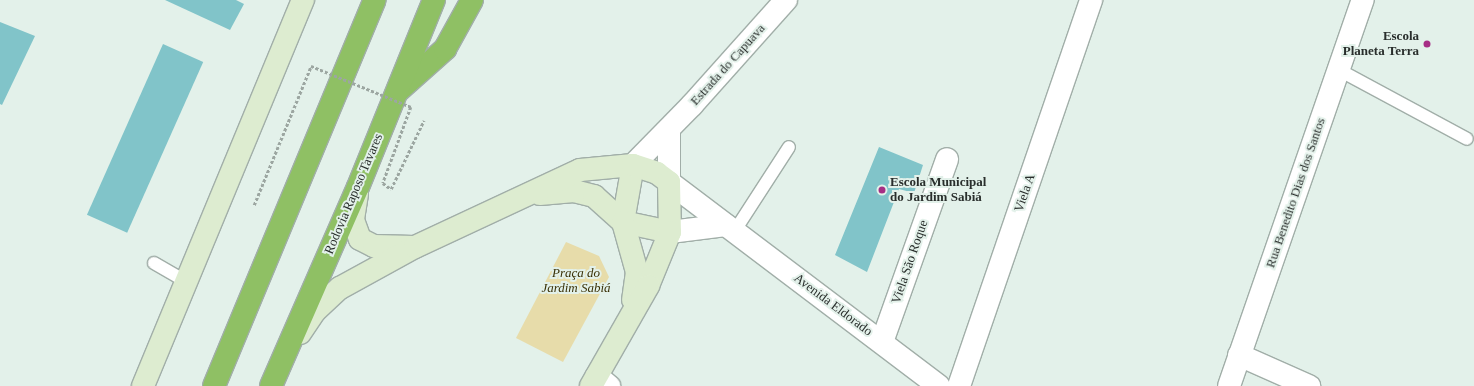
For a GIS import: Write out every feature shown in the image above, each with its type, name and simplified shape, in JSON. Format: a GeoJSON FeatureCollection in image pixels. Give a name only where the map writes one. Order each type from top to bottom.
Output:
{"type":"FeatureCollection","features":[{"type":"Feature","properties":{"kind":"highway"},"geometry":{"type":"LineString","coordinates":[[214,386],[374,0]]}},
{"type":"Feature","properties":{"kind":"highway","name":"Rodovia Raposo Tavares"},"geometry":{"type":"LineString","coordinates":[[271,386],[358,187],[434,0]]}},
{"type":"Feature","properties":{"kind":"highway"},"geometry":{"type":"LineString","coordinates":[[396,92],[433,62],[445,49],[472,0]]}},
{"type":"Feature","properties":{"kind":"main road"},"geometry":{"type":"LineString","coordinates":[[143,386],[303,0]]}},
{"type":"Feature","properties":{"kind":"main road"},"geometry":{"type":"LineString","coordinates":[[631,314],[638,272],[623,222],[634,165]]}},
{"type":"Feature","properties":{"kind":"main road"},"geometry":{"type":"LineString","coordinates":[[282,359],[327,298],[340,288],[415,247],[580,170],[634,165],[658,173],[669,182],[670,232],[658,264],[631,314],[599,383]]}},
{"type":"Feature","properties":{"kind":"main road"},"geometry":{"type":"LineString","coordinates":[[358,187],[353,220],[360,239],[374,246],[415,247]]}},
{"type":"Feature","properties":{"kind":"main road"},"geometry":{"type":"LineString","coordinates":[[525,196],[554,191],[580,193],[594,196],[623,222],[670,232]]}},
{"type":"Feature","properties":{"kind":"street","name":"Estrada do Capuava"},"geometry":{"type":"LineString","coordinates":[[634,165],[669,130],[786,0]]}},
{"type":"Feature","properties":{"kind":"street","name":"Viela A"},"geometry":{"type":"LineString","coordinates":[[959,386],[1091,0]]}},
{"type":"Feature","properties":{"kind":"street","name":"Rua Benedito Dias dos Santos"},"geometry":{"type":"LineString","coordinates":[[1229,386],[1363,0]]}},
{"type":"Feature","properties":{"kind":"street"},"geometry":{"type":"LineString","coordinates":[[669,130],[669,182]]}},
{"type":"Feature","properties":{"kind":"street","name":"Viela São Roque"},"geometry":{"type":"LineString","coordinates":[[882,342],[947,159]]}},
{"type":"Feature","properties":{"kind":"street","name":"Avenida Eldorado"},"geometry":{"type":"LineString","coordinates":[[669,182],[939,386]]}},
{"type":"Feature","properties":{"kind":"street"},"geometry":{"type":"LineString","coordinates":[[670,232],[730,229]]}},
{"type":"Feature","properties":{"kind":"street"},"geometry":{"type":"LineString","coordinates":[[1239,355],[1310,386]]}},
{"type":"Feature","properties":{"kind":"lane"},"geometry":{"type":"LineString","coordinates":[[1339,70],[1467,139]]}},
{"type":"Feature","properties":{"kind":"lane"},"geometry":{"type":"LineString","coordinates":[[730,229],[789,147]]}},
{"type":"Feature","properties":{"kind":"lane"},"geometry":{"type":"LineString","coordinates":[[154,263],[187,282]]}},
{"type":"Feature","properties":{"kind":"path"},"geometry":{"type":"LineString","coordinates":[[254,206],[311,66],[411,108],[383,183],[391,190],[424,120]]}},
{"type":"Feature","properties":{"kind":"green space","name":"Praça do Jardim Sabiá"},"geometry":{"type":"Polygon","coordinates":[[[566,242],[599,256],[609,277],[563,362],[516,338],[566,242]]]}},
{"type":"Feature","properties":{"kind":"building"},"geometry":{"type":"Polygon","coordinates":[[[165,0],[236,0],[244,4],[230,30],[165,0]]]}},
{"type":"Feature","properties":{"kind":"building"},"geometry":{"type":"Polygon","coordinates":[[[0,22],[35,36],[2,105],[0,104],[0,22]]]}},
{"type":"Feature","properties":{"kind":"building"},"geometry":{"type":"Polygon","coordinates":[[[163,44],[203,62],[127,233],[87,215],[163,44]]]}},
{"type":"Feature","properties":{"kind":"building"},"geometry":{"type":"Polygon","coordinates":[[[879,147],[923,165],[914,193],[899,189],[867,272],[835,255],[879,147]]]}},
{"type":"Feature","properties":{"kind":"place","name":"Escola Planeta Terra"},"geometry":{"type":"Point","coordinates":[1427,44]}},
{"type":"Feature","properties":{"kind":"place","name":"Escola Municipal do Jardim Sabiá"},"geometry":{"type":"Point","coordinates":[882,190]}}]}
